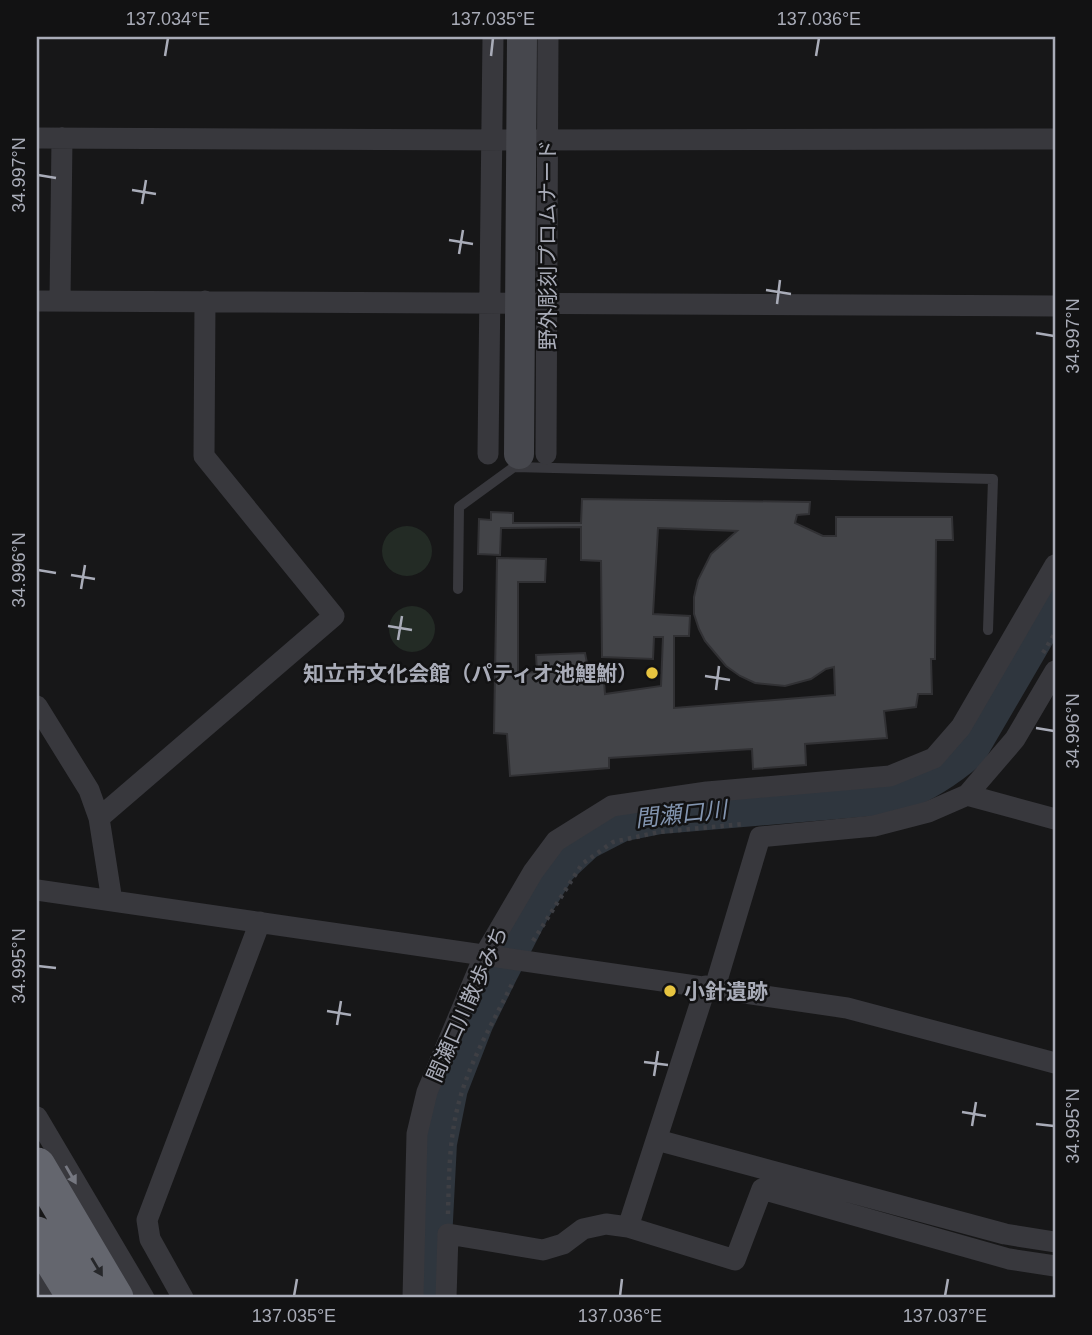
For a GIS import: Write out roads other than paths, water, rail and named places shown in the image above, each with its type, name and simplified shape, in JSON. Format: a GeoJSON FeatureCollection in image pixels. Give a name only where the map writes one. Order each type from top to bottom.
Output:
{"type":"FeatureCollection","features":[{"type":"Feature","properties":{"kind":"highway"},"geometry":{"type":"LineString","coordinates":[[37,1166],[115,1298]]}},
{"type":"Feature","properties":{"kind":"highway"},"geometry":{"type":"LineString","coordinates":[[37,1236],[76,1298]]}},
{"type":"Feature","properties":{"kind":"street","name":"野外彫刻プロムナード"},"geometry":{"type":"LineString","coordinates":[[494,37],[520,140]]}},
{"type":"Feature","properties":{"kind":"street"},"geometry":{"type":"LineString","coordinates":[[522,37],[520,140],[533,303],[526,458]]}},
{"type":"Feature","properties":{"kind":"street","name":"野外彫刻プロムナード"},"geometry":{"type":"LineString","coordinates":[[488,454],[490,303],[520,140],[548,37]]}},
{"type":"Feature","properties":{"kind":"street"},"geometry":{"type":"LineString","coordinates":[[37,138],[1055,139]]}},
{"type":"Feature","properties":{"kind":"street"},"geometry":{"type":"LineString","coordinates":[[60,300],[62,138]]}},
{"type":"Feature","properties":{"kind":"street"},"geometry":{"type":"LineString","coordinates":[[37,301],[1055,306]]}},
{"type":"Feature","properties":{"kind":"street"},"geometry":{"type":"LineString","coordinates":[[99,817],[334,615],[204,456],[205,301]]}},
{"type":"Feature","properties":{"kind":"street","name":"間瀬口川散歩みち"},"geometry":{"type":"LineString","coordinates":[[413,1298],[416,1134],[428,1092],[443,1049],[486,954],[533,872],[556,841],[612,806],[707,792],[890,776],[934,758],[961,727],[1055,565]]}},
{"type":"Feature","properties":{"kind":"street"},"geometry":{"type":"LineString","coordinates":[[628,1227],[760,837],[874,826],[928,812],[967,795],[1015,739],[1049,663]]}},
{"type":"Feature","properties":{"kind":"street"},"geometry":{"type":"LineString","coordinates":[[37,706],[89,790],[99,817],[112,901]]}},
{"type":"Feature","properties":{"kind":"street"},"geometry":{"type":"LineString","coordinates":[[967,795],[1055,819]]}},
{"type":"Feature","properties":{"kind":"street"},"geometry":{"type":"LineString","coordinates":[[37,890],[847,1008],[1055,1063]]}},
{"type":"Feature","properties":{"kind":"street"},"geometry":{"type":"LineString","coordinates":[[183,1298],[150,1239],[148,1220],[260,922]]}},
{"type":"Feature","properties":{"kind":"street"},"geometry":{"type":"LineString","coordinates":[[37,1116],[144,1298]]}},
{"type":"Feature","properties":{"kind":"street"},"geometry":{"type":"LineString","coordinates":[[657,1140],[1005,1234],[1055,1242]]}},
{"type":"Feature","properties":{"kind":"street"},"geometry":{"type":"LineString","coordinates":[[446,1298],[447,1234],[542,1250],[563,1244],[583,1229],[606,1224],[628,1227],[735,1260],[762,1189],[1009,1259],[1055,1266]]}},
{"type":"Feature","properties":{"kind":"street"},"geometry":{"type":"LineString","coordinates":[[37,1280],[48,1298]]}},
{"type":"Feature","properties":{"kind":"lane"},"geometry":{"type":"LineString","coordinates":[[458,589],[459,506],[526,458],[993,479],[988,630]]}},
{"type":"Feature","properties":{"kind":"waterway","name":"間瀬口川"},"geometry":{"type":"LineString","coordinates":[[428,1298],[436,1143],[447,1088],[473,1021],[497,972],[531,906],[556,866],[585,839],[620,821],[660,813],[895,793],[924,780],[967,749],[1055,598]]}},
{"type":"Feature","properties":{"kind":"place","name":"知立市文化会館（パティオ池鯉鮒）"},"geometry":{"type":"Point","coordinates":[652,673]}},
{"type":"Feature","properties":{"kind":"place","name":"小針遺跡"},"geometry":{"type":"Point","coordinates":[670,991]}}]}
